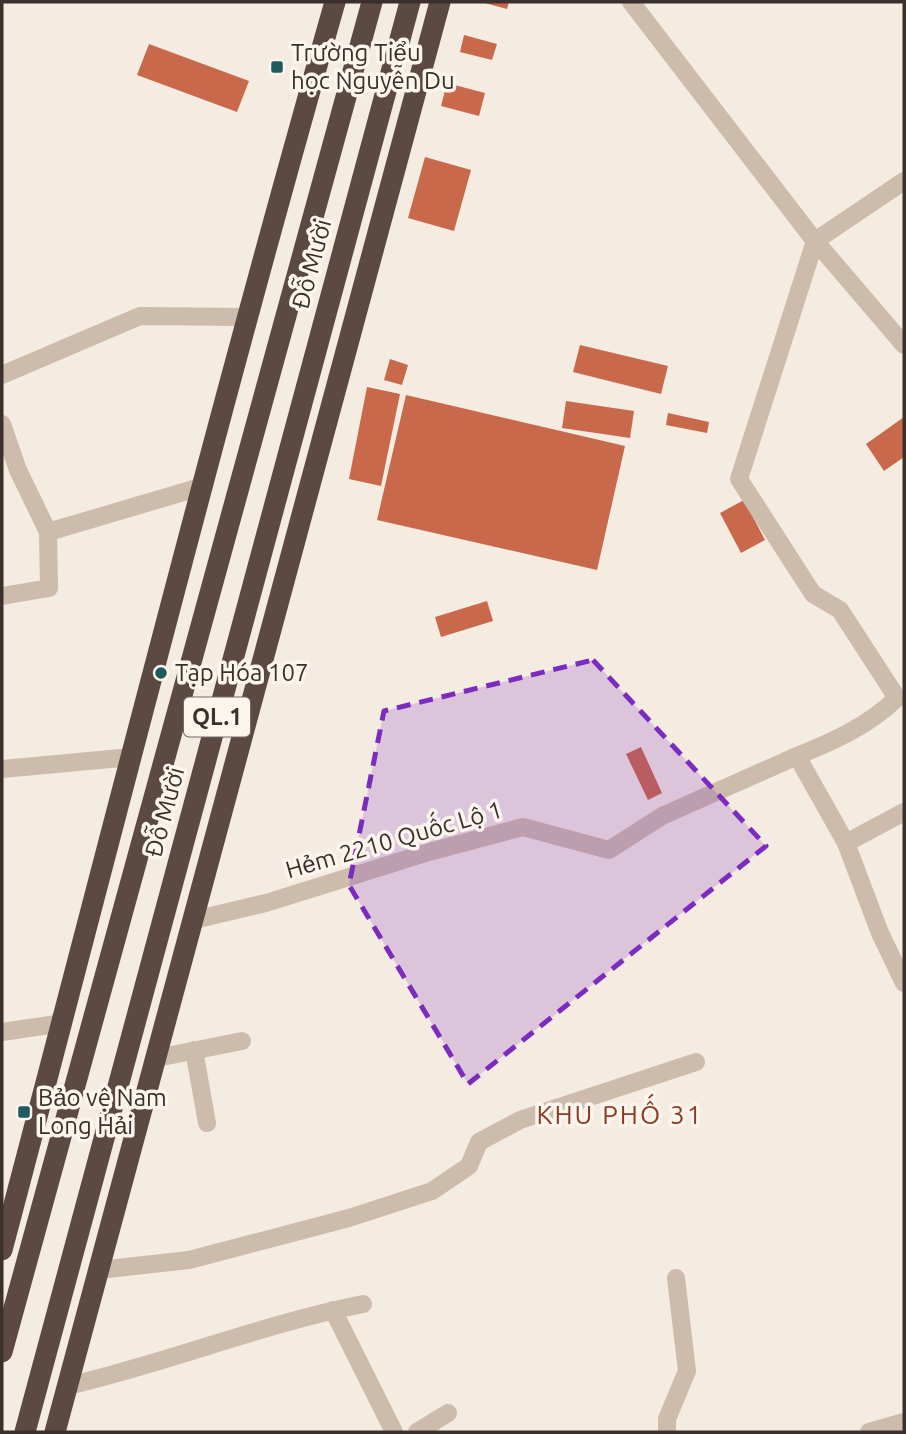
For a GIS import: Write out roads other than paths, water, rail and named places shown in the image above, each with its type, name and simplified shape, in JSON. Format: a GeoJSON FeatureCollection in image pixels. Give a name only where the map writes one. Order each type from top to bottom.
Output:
{"type":"FeatureCollection","features":[{"type":"Feature","properties":{"kind":"highway","name":"Đỗ Mười"},"geometry":{"type":"LineString","coordinates":[[2,1250],[6,1220],[63,1023],[204,486],[245,317],[335,2]]}},
{"type":"Feature","properties":{"kind":"highway","name":"Đỗ Mười"},"geometry":{"type":"LineString","coordinates":[[2,1352],[372,2]]}},
{"type":"Feature","properties":{"kind":"highway","name":"Đỗ Mười"},"geometry":{"type":"LineString","coordinates":[[24,1432],[410,2]]}},
{"type":"Feature","properties":{"kind":"highway","name":"QL.1"},"geometry":{"type":"LineString","coordinates":[[55,1432],[440,2]]}},
{"type":"Feature","properties":{"kind":"street"},"geometry":{"type":"LineString","coordinates":[[631,2],[816,241],[904,345]]}},
{"type":"Feature","properties":{"kind":"street"},"geometry":{"type":"LineString","coordinates":[[816,241],[904,181]]}},
{"type":"Feature","properties":{"kind":"street","name":"Hẻm 2210 Quốc Lộ 1"},"geometry":{"type":"LineString","coordinates":[[194,920],[266,903],[429,852],[523,827],[609,850],[662,817],[831,743],[876,718],[897,698],[841,610],[813,594],[739,479],[816,241]]}},
{"type":"Feature","properties":{"kind":"street"},"geometry":{"type":"LineString","coordinates":[[2,375],[140,316],[245,317]]}},
{"type":"Feature","properties":{"kind":"street"},"geometry":{"type":"LineString","coordinates":[[2,424],[18,470],[48,531],[49,588],[2,596]]}},
{"type":"Feature","properties":{"kind":"street"},"geometry":{"type":"LineString","coordinates":[[48,531],[204,486]]}},
{"type":"Feature","properties":{"kind":"street"},"geometry":{"type":"LineString","coordinates":[[797,756],[846,843],[880,933],[904,984]]}},
{"type":"Feature","properties":{"kind":"street"},"geometry":{"type":"LineString","coordinates":[[2,769],[132,757]]}},
{"type":"Feature","properties":{"kind":"street"},"geometry":{"type":"LineString","coordinates":[[846,843],[904,812]]}},
{"type":"Feature","properties":{"kind":"street"},"geometry":{"type":"LineString","coordinates":[[2,1032],[63,1023]]}},
{"type":"Feature","properties":{"kind":"street"},"geometry":{"type":"LineString","coordinates":[[157,1058],[242,1041]]}},
{"type":"Feature","properties":{"kind":"street"},"geometry":{"type":"LineString","coordinates":[[194,1051],[207,1123]]}},
{"type":"Feature","properties":{"kind":"street"},"geometry":{"type":"LineString","coordinates":[[99,1270],[189,1260],[349,1218],[432,1191],[469,1166],[479,1142],[520,1119],[696,1062]]}},
{"type":"Feature","properties":{"kind":"street"},"geometry":{"type":"LineString","coordinates":[[667,1432],[667,1419],[687,1371],[676,1278]]}},
{"type":"Feature","properties":{"kind":"street"},"geometry":{"type":"LineString","coordinates":[[67,1387],[142,1368],[282,1322],[363,1304]]}},
{"type":"Feature","properties":{"kind":"street"},"geometry":{"type":"LineString","coordinates":[[333,1310],[394,1432]]}},
{"type":"Feature","properties":{"kind":"street"},"geometry":{"type":"LineString","coordinates":[[417,1432],[448,1413]]}},
{"type":"Feature","properties":{"kind":"street"},"geometry":{"type":"LineString","coordinates":[[869,1432],[904,1422]]}},
{"type":"Feature","properties":{"kind":"place","name":"Trường Tiểu học Nguyễn Du"},"geometry":{"type":"Point","coordinates":[277,67]}},
{"type":"Feature","properties":{"kind":"place","name":"Tạp Hóa 107"},"geometry":{"type":"Point","coordinates":[161,673]}},
{"type":"Feature","properties":{"kind":"place","name":"Bảo vệ Nam Long Hải"},"geometry":{"type":"Point","coordinates":[24,1112]}},
{"type":"Feature","properties":{"kind":"district","name":"KHU PHỐ 31"},"geometry":{"type":"Point","coordinates":[620,1115]}}]}
